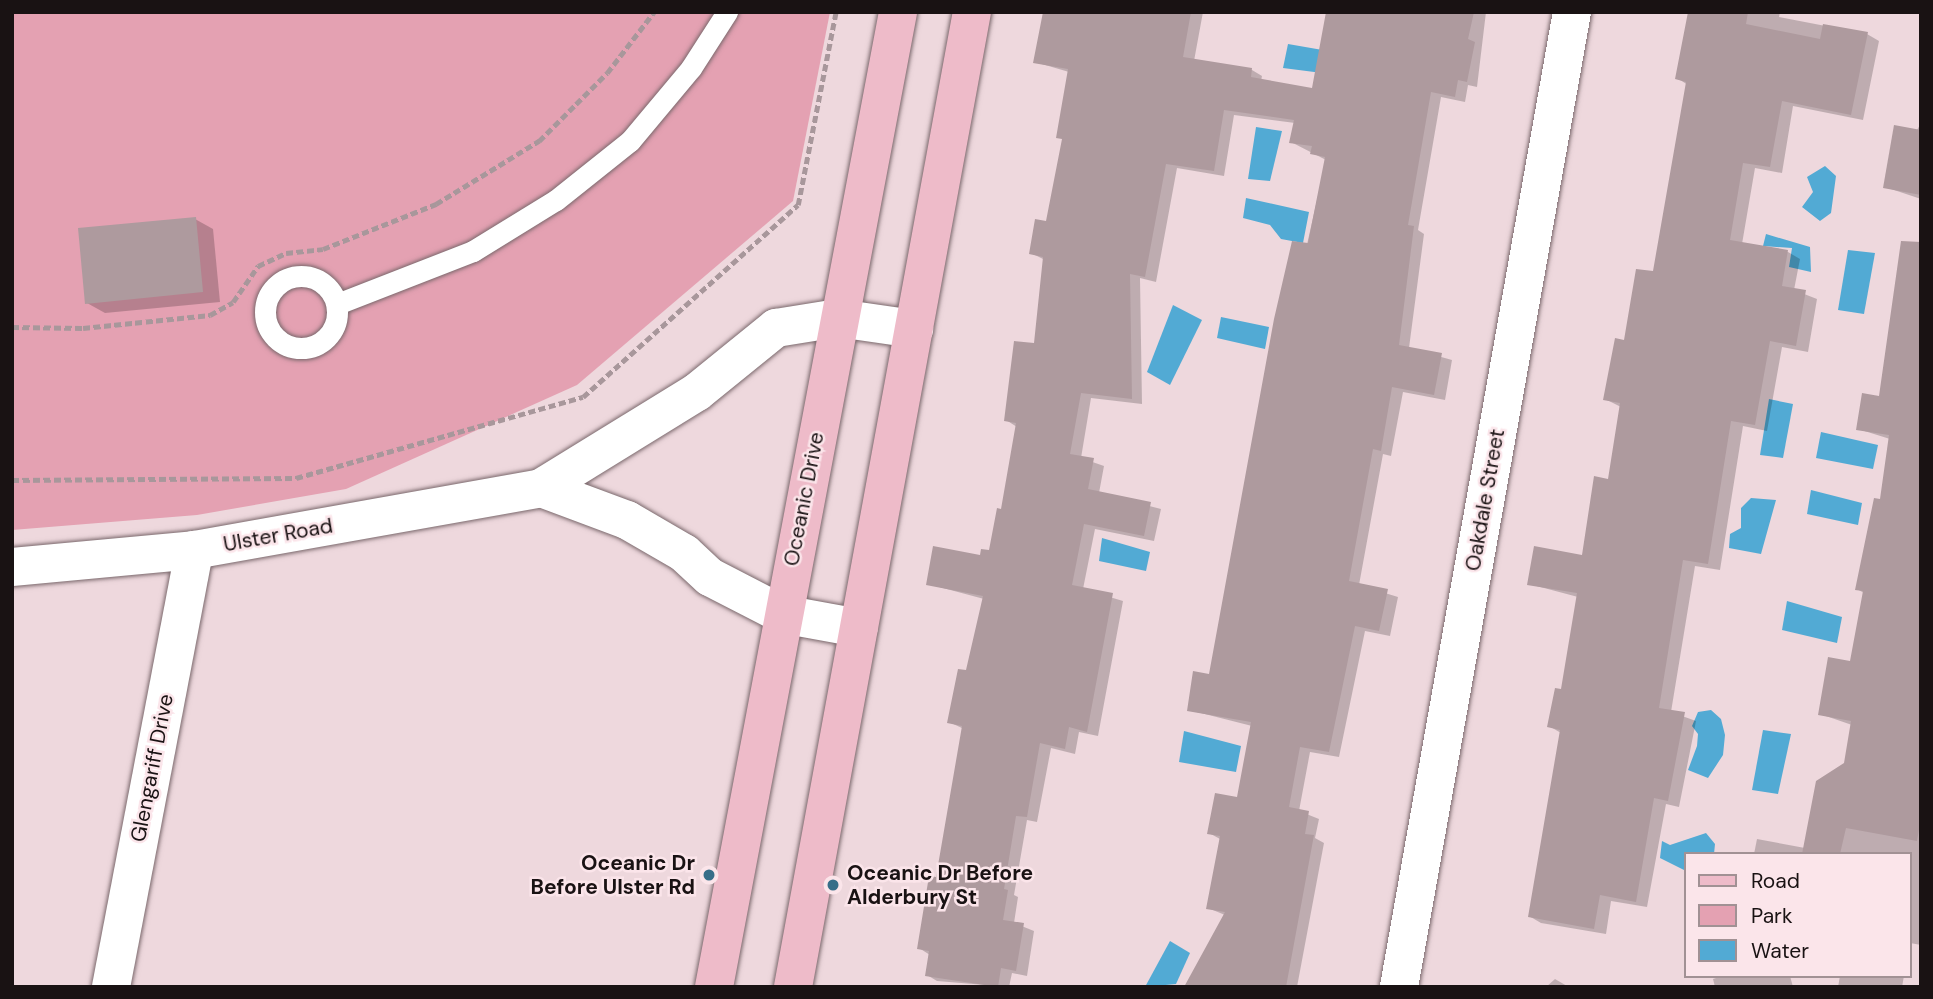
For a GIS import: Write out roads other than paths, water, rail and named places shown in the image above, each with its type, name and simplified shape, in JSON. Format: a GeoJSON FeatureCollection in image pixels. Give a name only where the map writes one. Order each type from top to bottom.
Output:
{"type":"FeatureCollection","features":[{"type":"Feature","properties":{"kind":"main road","name":"Oceanic Drive"},"geometry":{"type":"LineString","coordinates":[[715,987],[782,614],[898,12]]}},
{"type":"Feature","properties":{"kind":"main road"},"geometry":{"type":"LineString","coordinates":[[793,987],[972,12]]}},
{"type":"Feature","properties":{"kind":"street","name":"Oakdale Street"},"geometry":{"type":"LineString","coordinates":[[1399,987],[1572,12]]}},
{"type":"Feature","properties":{"kind":"street","name":"Ulster Road"},"geometry":{"type":"LineString","coordinates":[[12,567],[194,550],[541,488],[697,392],[776,328],[838,318],[914,329]]}},
{"type":"Feature","properties":{"kind":"street"},"geometry":{"type":"LineString","coordinates":[[541,488],[627,520],[684,553],[709,577],[782,614],[859,628]]}},
{"type":"Feature","properties":{"kind":"street","name":"Glengariff Drive"},"geometry":{"type":"LineString","coordinates":[[110,987],[194,550]]}},
{"type":"Feature","properties":{"kind":"lane"},"geometry":{"type":"LineString","coordinates":[[337,304],[472,251],[556,200],[630,141],[691,68],[727,12]]}},
{"type":"Feature","properties":{"kind":"water"},"geometry":{"type":"Polygon","coordinates":[[[1288,44],[1334,52],[1330,74],[1283,68],[1288,44]]]}},
{"type":"Feature","properties":{"kind":"water"},"geometry":{"type":"Polygon","coordinates":[[[1256,127],[1282,131],[1270,181],[1248,179],[1256,127]]]}},
{"type":"Feature","properties":{"kind":"water"},"geometry":{"type":"Polygon","coordinates":[[[1825,166],[1836,176],[1831,213],[1820,221],[1802,207],[1813,192],[1807,177],[1825,166]]]}},
{"type":"Feature","properties":{"kind":"water"},"geometry":{"type":"Polygon","coordinates":[[[1246,198],[1309,212],[1303,243],[1281,239],[1270,225],[1243,218],[1246,198]]]}},
{"type":"Feature","properties":{"kind":"water"},"geometry":{"type":"Polygon","coordinates":[[[1766,234],[1810,247],[1811,272],[1789,267],[1792,248],[1763,246],[1766,234]]]}},
{"type":"Feature","properties":{"kind":"water"},"geometry":{"type":"Polygon","coordinates":[[[1848,250],[1875,253],[1864,314],[1838,310],[1848,250]]]}},
{"type":"Feature","properties":{"kind":"water"},"geometry":{"type":"Polygon","coordinates":[[[1173,305],[1202,320],[1170,385],[1147,372],[1173,305]]]}},
{"type":"Feature","properties":{"kind":"water"},"geometry":{"type":"Polygon","coordinates":[[[1221,317],[1269,327],[1265,349],[1217,338],[1221,317]]]}},
{"type":"Feature","properties":{"kind":"water"},"geometry":{"type":"Polygon","coordinates":[[[1769,399],[1793,404],[1783,458],[1760,455],[1769,399]]]}},
{"type":"Feature","properties":{"kind":"water"},"geometry":{"type":"Polygon","coordinates":[[[1821,432],[1878,445],[1873,469],[1816,458],[1821,432]]]}},
{"type":"Feature","properties":{"kind":"water"},"geometry":{"type":"Polygon","coordinates":[[[1811,490],[1862,503],[1858,525],[1807,514],[1811,490]]]}},
{"type":"Feature","properties":{"kind":"water"},"geometry":{"type":"Polygon","coordinates":[[[1751,498],[1776,500],[1761,554],[1729,548],[1730,534],[1741,528],[1741,508],[1751,498]]]}},
{"type":"Feature","properties":{"kind":"water"},"geometry":{"type":"Polygon","coordinates":[[[1102,538],[1150,552],[1146,571],[1099,561],[1102,538]]]}},
{"type":"Feature","properties":{"kind":"water"},"geometry":{"type":"Polygon","coordinates":[[[1787,601],[1842,617],[1837,643],[1782,630],[1787,601]]]}},
{"type":"Feature","properties":{"kind":"water"},"geometry":{"type":"Polygon","coordinates":[[[1711,710],[1721,719],[1725,735],[1723,755],[1708,778],[1688,770],[1697,746],[1698,734],[1692,726],[1698,712],[1711,710]]]}},
{"type":"Feature","properties":{"kind":"water"},"geometry":{"type":"Polygon","coordinates":[[[1763,730],[1791,734],[1778,794],[1752,790],[1763,730]]]}},
{"type":"Feature","properties":{"kind":"water"},"geometry":{"type":"Polygon","coordinates":[[[1184,731],[1241,746],[1236,772],[1179,762],[1184,731]]]}},
{"type":"Feature","properties":{"kind":"water"},"geometry":{"type":"Polygon","coordinates":[[[1706,833],[1715,844],[1714,852],[1685,852],[1685,870],[1660,858],[1662,841],[1670,845],[1706,833]]]}},
{"type":"Feature","properties":{"kind":"water"},"geometry":{"type":"Polygon","coordinates":[[[1170,941],[1190,953],[1176,984],[1145,987],[1170,941]]]}},
{"type":"Feature","properties":{"kind":"place","name":"Oceanic Dr Before Ulster Rd"},"geometry":{"type":"Point","coordinates":[709,875]}},
{"type":"Feature","properties":{"kind":"place","name":"Oceanic Dr Before Alderbury St"},"geometry":{"type":"Point","coordinates":[833,885]}}]}
